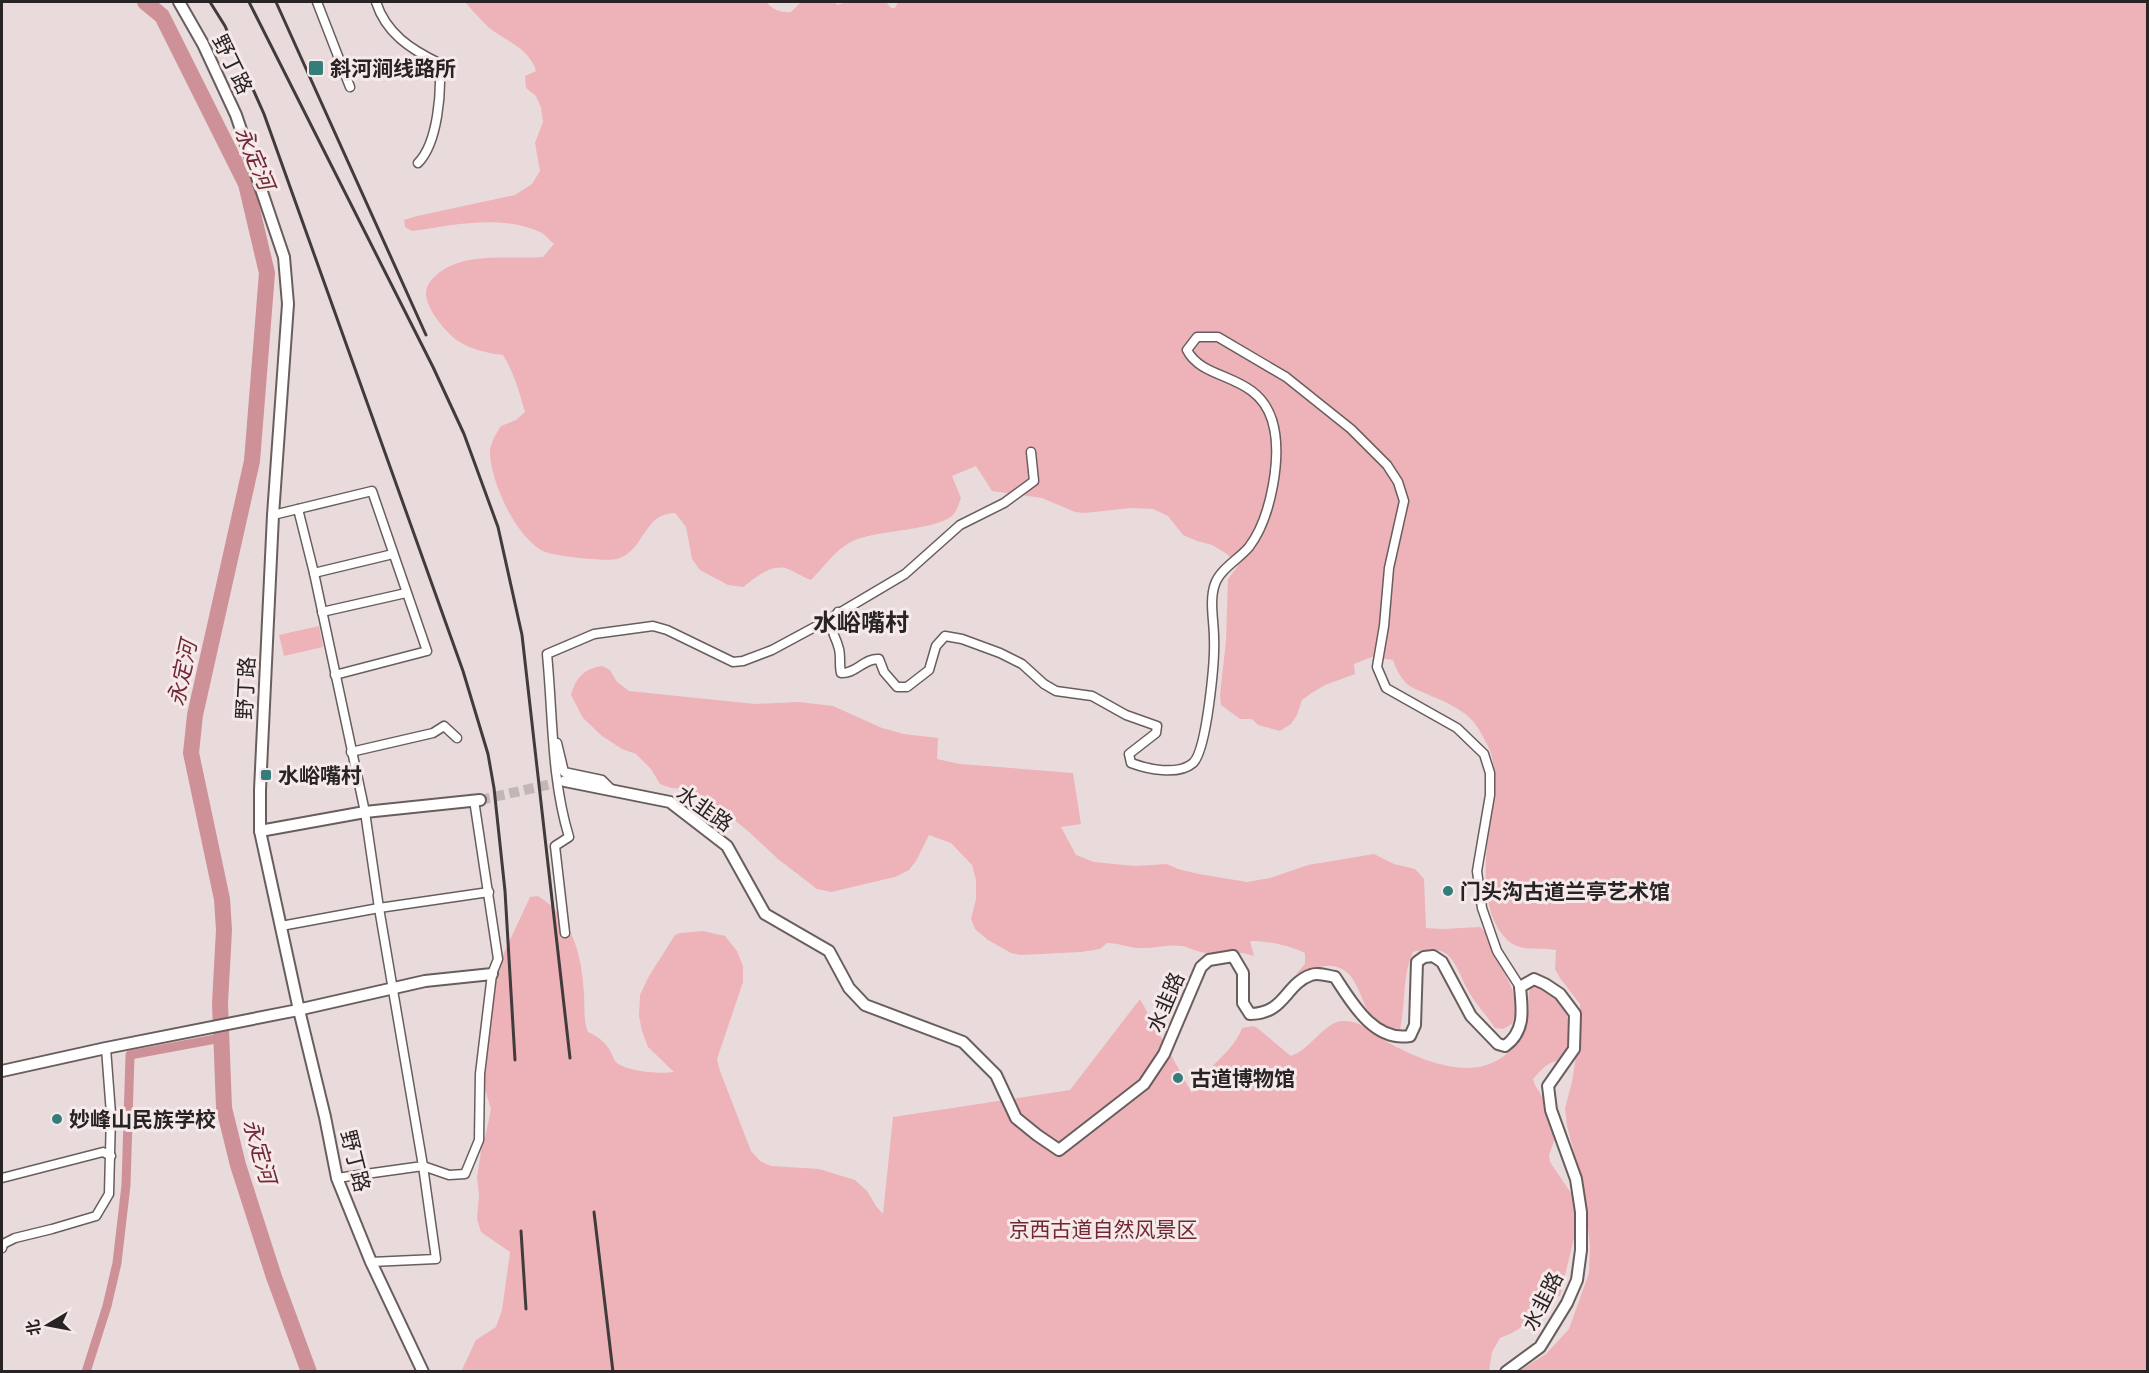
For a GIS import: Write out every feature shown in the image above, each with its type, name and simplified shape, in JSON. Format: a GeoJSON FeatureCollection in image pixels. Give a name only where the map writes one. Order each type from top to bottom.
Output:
{"type":"FeatureCollection","features":[{"type":"Feature","properties":{"kind":"street","name":"野丁路"},"geometry":{"type":"LineString","coordinates":[[179,2],[203,44],[236,115],[284,257],[288,304],[273,515],[260,831],[296,1011],[325,1117],[337,1178],[371,1262],[423,1371]]}},
{"type":"Feature","properties":{"kind":"street"},"geometry":{"type":"LineString","coordinates":[[316,2],[350,87]]}},
{"type":"Feature","properties":{"kind":"street"},"geometry":{"type":"LineString","coordinates":[[376,2],[381,17],[395,35],[411,48],[439,63],[442,83],[433,135],[425,156],[418,163]]}},
{"type":"Feature","properties":{"kind":"street"},"geometry":{"type":"LineString","coordinates":[[838,612],[831,632],[840,651],[841,673],[847,674],[871,658],[879,659],[884,672],[897,687],[907,687],[929,670],[936,645],[945,636],[962,639],[1022,664],[1044,684],[1056,691],[1092,696],[1126,715],[1157,726],[1156,733],[1129,754],[1131,763],[1150,770],[1183,768],[1191,764],[1198,756],[1206,723],[1214,642],[1215,583],[1248,548],[1258,532],[1268,504],[1275,473],[1272,419],[1256,393],[1245,385],[1191,358],[1187,350],[1197,337],[1218,337],[1286,377],[1351,429],[1387,465],[1398,482],[1404,501],[1389,568],[1384,626],[1377,667],[1386,688],[1457,728],[1484,754],[1490,773],[1490,795],[1477,871],[1482,908],[1497,951],[1520,987]]}},
{"type":"Feature","properties":{"kind":"street"},"geometry":{"type":"LineString","coordinates":[[565,933],[555,846],[569,837],[554,755],[548,654],[594,634],[652,626],[668,630],[733,662],[743,662],[772,650],[906,574],[960,525],[1004,503],[1034,481],[1031,453]]}},
{"type":"Feature","properties":{"kind":"street"},"geometry":{"type":"LineString","coordinates":[[273,515],[372,491],[427,651],[335,675]]}},
{"type":"Feature","properties":{"kind":"street"},"geometry":{"type":"LineString","coordinates":[[298,509],[314,573],[365,812],[436,1259],[371,1262]]}},
{"type":"Feature","properties":{"kind":"street"},"geometry":{"type":"LineString","coordinates":[[314,573],[393,554]]}},
{"type":"Feature","properties":{"kind":"street"},"geometry":{"type":"LineString","coordinates":[[322,612],[406,593]]}},
{"type":"Feature","properties":{"kind":"street"},"geometry":{"type":"LineString","coordinates":[[351,752],[433,733],[444,726],[457,738]]}},
{"type":"Feature","properties":{"kind":"street"},"geometry":{"type":"LineString","coordinates":[[553,731],[564,772],[602,780],[612,790]]}},
{"type":"Feature","properties":{"kind":"street","name":"水韭路"},"geometry":{"type":"LineString","coordinates":[[566,781],[670,802],[727,846],[765,914],[829,951],[849,988],[865,1005],[963,1042],[996,1075],[1016,1118],[1037,1136],[1059,1150],[1144,1084],[1164,1054],[1201,968],[1209,960],[1233,956],[1243,973],[1243,1003],[1250,1014],[1263,1014],[1276,1007],[1302,980],[1313,974],[1323,975],[1335,977],[1358,1011],[1374,1026],[1398,1038],[1410,1036],[1415,1025],[1417,962],[1424,957],[1433,956],[1442,962],[1471,1016],[1498,1044],[1504,1046],[1512,1041],[1518,1031],[1523,1014],[1520,987],[1534,979],[1545,984],[1560,994],[1575,1014],[1574,1049],[1548,1086],[1551,1110],[1576,1179],[1581,1212],[1581,1250],[1577,1280],[1568,1303],[1555,1324],[1540,1347],[1506,1371]]}},
{"type":"Feature","properties":{"kind":"street"},"geometry":{"type":"LineString","coordinates":[[260,831],[365,812],[477,800],[498,959],[492,974],[480,1074],[479,1140],[465,1174],[449,1175],[423,1166],[337,1178]]}},
{"type":"Feature","properties":{"kind":"street"},"geometry":{"type":"LineString","coordinates":[[280,926],[379,908],[489,892]]}},
{"type":"Feature","properties":{"kind":"street"},"geometry":{"type":"LineString","coordinates":[[2,1071],[296,1011],[425,981],[492,974]]}},
{"type":"Feature","properties":{"kind":"street"},"geometry":{"type":"LineString","coordinates":[[2,1248],[3,1244],[15,1238],[96,1216],[109,1194],[111,1156],[106,1048]]}},
{"type":"Feature","properties":{"kind":"street"},"geometry":{"type":"LineString","coordinates":[[2,1178],[103,1152],[111,1156]]}},
{"type":"Feature","properties":{"kind":"green space"},"geometry":{"type":"Polygon","coordinates":[[[465,2],[766,2],[777,10],[791,12],[801,2],[835,2],[837,5],[847,2],[886,2],[891,8],[895,8],[898,2],[2147,2],[2147,1371],[1519,1371],[1546,1354],[1569,1329],[1589,1273],[1590,1246],[1584,1190],[1567,1126],[1565,1108],[1572,1082],[1580,1029],[1580,1004],[1555,969],[1556,950],[1516,946],[1499,930],[1491,914],[1487,895],[1486,855],[1493,765],[1491,752],[1474,722],[1452,706],[1407,684],[1398,673],[1393,660],[1372,657],[1354,664],[1355,674],[1325,685],[1302,700],[1291,724],[1280,731],[1258,725],[1252,719],[1240,719],[1221,705],[1220,695],[1226,641],[1228,579],[1238,566],[1227,554],[1212,545],[1183,535],[1168,516],[1153,509],[1131,508],[1075,512],[1042,498],[992,491],[976,466],[952,476],[961,498],[953,515],[935,524],[855,540],[836,553],[811,580],[785,568],[773,568],[743,587],[728,585],[700,570],[692,559],[686,527],[675,513],[656,519],[633,548],[626,555],[617,559],[559,555],[545,552],[535,546],[516,524],[508,510],[496,481],[490,455],[495,436],[501,426],[516,420],[525,412],[513,375],[503,355],[469,347],[448,332],[437,320],[429,305],[426,292],[433,278],[456,263],[480,258],[543,257],[554,244],[540,232],[509,223],[476,222],[412,231],[405,227],[404,220],[515,195],[532,184],[540,171],[535,143],[543,122],[541,108],[536,96],[526,88],[525,76],[536,71],[533,63],[522,50],[488,27],[465,2]]]}},
{"type":"Feature","properties":{"kind":"green space"},"geometry":{"type":"Polygon","coordinates":[[[319,626],[323,647],[284,656],[279,635],[319,626]]]}},
{"type":"Feature","properties":{"kind":"green space"},"geometry":{"type":"Polygon","coordinates":[[[602,666],[610,670],[617,682],[629,691],[755,704],[799,702],[833,706],[882,728],[904,734],[938,738],[937,759],[960,764],[1073,773],[1081,824],[1061,827],[1076,855],[1094,862],[1135,866],[1167,864],[1199,874],[1247,882],[1270,878],[1308,865],[1374,854],[1394,864],[1415,869],[1424,879],[1426,928],[1480,927],[1487,934],[1512,989],[1517,1009],[1512,1024],[1503,1029],[1495,1028],[1472,997],[1452,960],[1438,950],[1427,949],[1413,952],[1407,970],[1400,1029],[1385,1026],[1374,1019],[1367,1010],[1352,978],[1345,971],[1328,966],[1296,974],[1305,964],[1305,953],[1278,944],[1250,941],[1254,956],[1236,952],[1204,953],[1176,946],[1139,948],[1107,943],[1100,949],[1081,952],[1020,955],[1011,953],[988,940],[975,929],[971,919],[976,899],[976,880],[972,865],[951,843],[929,835],[909,870],[895,877],[831,892],[817,889],[778,859],[728,815],[686,789],[671,788],[660,784],[651,769],[636,754],[622,749],[602,736],[583,718],[571,695],[573,689],[582,675],[590,669],[602,666]]]}},
{"type":"Feature","properties":{"kind":"green space","name":"京西古道自然风景区"},"geometry":{"type":"Polygon","coordinates":[[[538,896],[560,915],[578,952],[588,1032],[605,1044],[616,1062],[635,1070],[674,1072],[648,1047],[639,1016],[640,995],[675,935],[703,931],[725,936],[737,951],[743,966],[743,982],[717,1059],[751,1151],[760,1161],[771,1166],[819,1169],[855,1180],[867,1191],[883,1214],[893,1117],[1070,1090],[1140,999],[1192,1093],[1203,1076],[1232,1046],[1242,1028],[1254,1026],[1291,1056],[1305,1048],[1336,1022],[1349,1021],[1361,1025],[1387,1042],[1425,1060],[1465,1068],[1483,1066],[1500,1059],[1515,1045],[1526,1024],[1530,988],[1535,984],[1562,1006],[1570,1029],[1572,1054],[1567,1060],[1556,1061],[1548,1065],[1533,1079],[1547,1105],[1555,1138],[1549,1155],[1550,1162],[1571,1193],[1574,1207],[1576,1230],[1560,1296],[1538,1301],[1532,1305],[1526,1322],[1512,1333],[1500,1338],[1492,1352],[1489,1371],[461,1372],[476,1340],[496,1327],[502,1310],[510,1252],[481,1232],[477,1219],[479,1195],[477,1178],[482,1144],[491,1109],[483,1083],[493,993],[503,955],[530,897],[538,896]]]}},
{"type":"Feature","properties":{"kind":"waterway","name":"永定河"},"geometry":{"type":"LineString","coordinates":[[145,2],[162,16],[246,184],[267,273],[252,461],[195,715],[191,753],[222,899],[224,930],[220,1003],[224,1108],[238,1165],[274,1277],[309,1372]]}},
{"type":"Feature","properties":{"kind":"waterway"},"geometry":{"type":"LineString","coordinates":[[86,1372],[107,1306],[117,1263],[126,1185],[130,1055],[221,1038]]}},
{"type":"Feature","properties":{"kind":"tunnel"},"geometry":{"type":"LineString","coordinates":[[480,800],[565,781]]}},
{"type":"Feature","properties":{"kind":"railway"},"geometry":{"type":"LineString","coordinates":[[210,2],[225,26],[264,114],[463,671],[488,754],[505,891],[515,1060]]}},
{"type":"Feature","properties":{"kind":"railway"},"geometry":{"type":"LineString","coordinates":[[249,2],[433,367],[464,434],[498,527],[522,635],[570,1058]]}},
{"type":"Feature","properties":{"kind":"railway"},"geometry":{"type":"LineString","coordinates":[[276,2],[426,335]]}},
{"type":"Feature","properties":{"kind":"railway"},"geometry":{"type":"LineString","coordinates":[[594,1212],[613,1372]]}},
{"type":"Feature","properties":{"kind":"railway"},"geometry":{"type":"LineString","coordinates":[[521,1231],[526,1309]]}},
{"type":"Feature","properties":{"kind":"place","name":"斜河涧线路所"},"geometry":{"type":"Point","coordinates":[316,68]}},
{"type":"Feature","properties":{"kind":"place","name":"水峪嘴村"},"geometry":{"type":"Point","coordinates":[266,775]}},
{"type":"Feature","properties":{"kind":"place","name":"门头沟古道兰亭艺术馆"},"geometry":{"type":"Point","coordinates":[1448,891]}},
{"type":"Feature","properties":{"kind":"place","name":"古道博物馆"},"geometry":{"type":"Point","coordinates":[1178,1078]}},
{"type":"Feature","properties":{"kind":"place","name":"妙峰山民族学校"},"geometry":{"type":"Point","coordinates":[57,1119]}},
{"type":"Feature","properties":{"kind":"district","name":"水峪嘴村"},"geometry":{"type":"Point","coordinates":[861,622]}}]}
